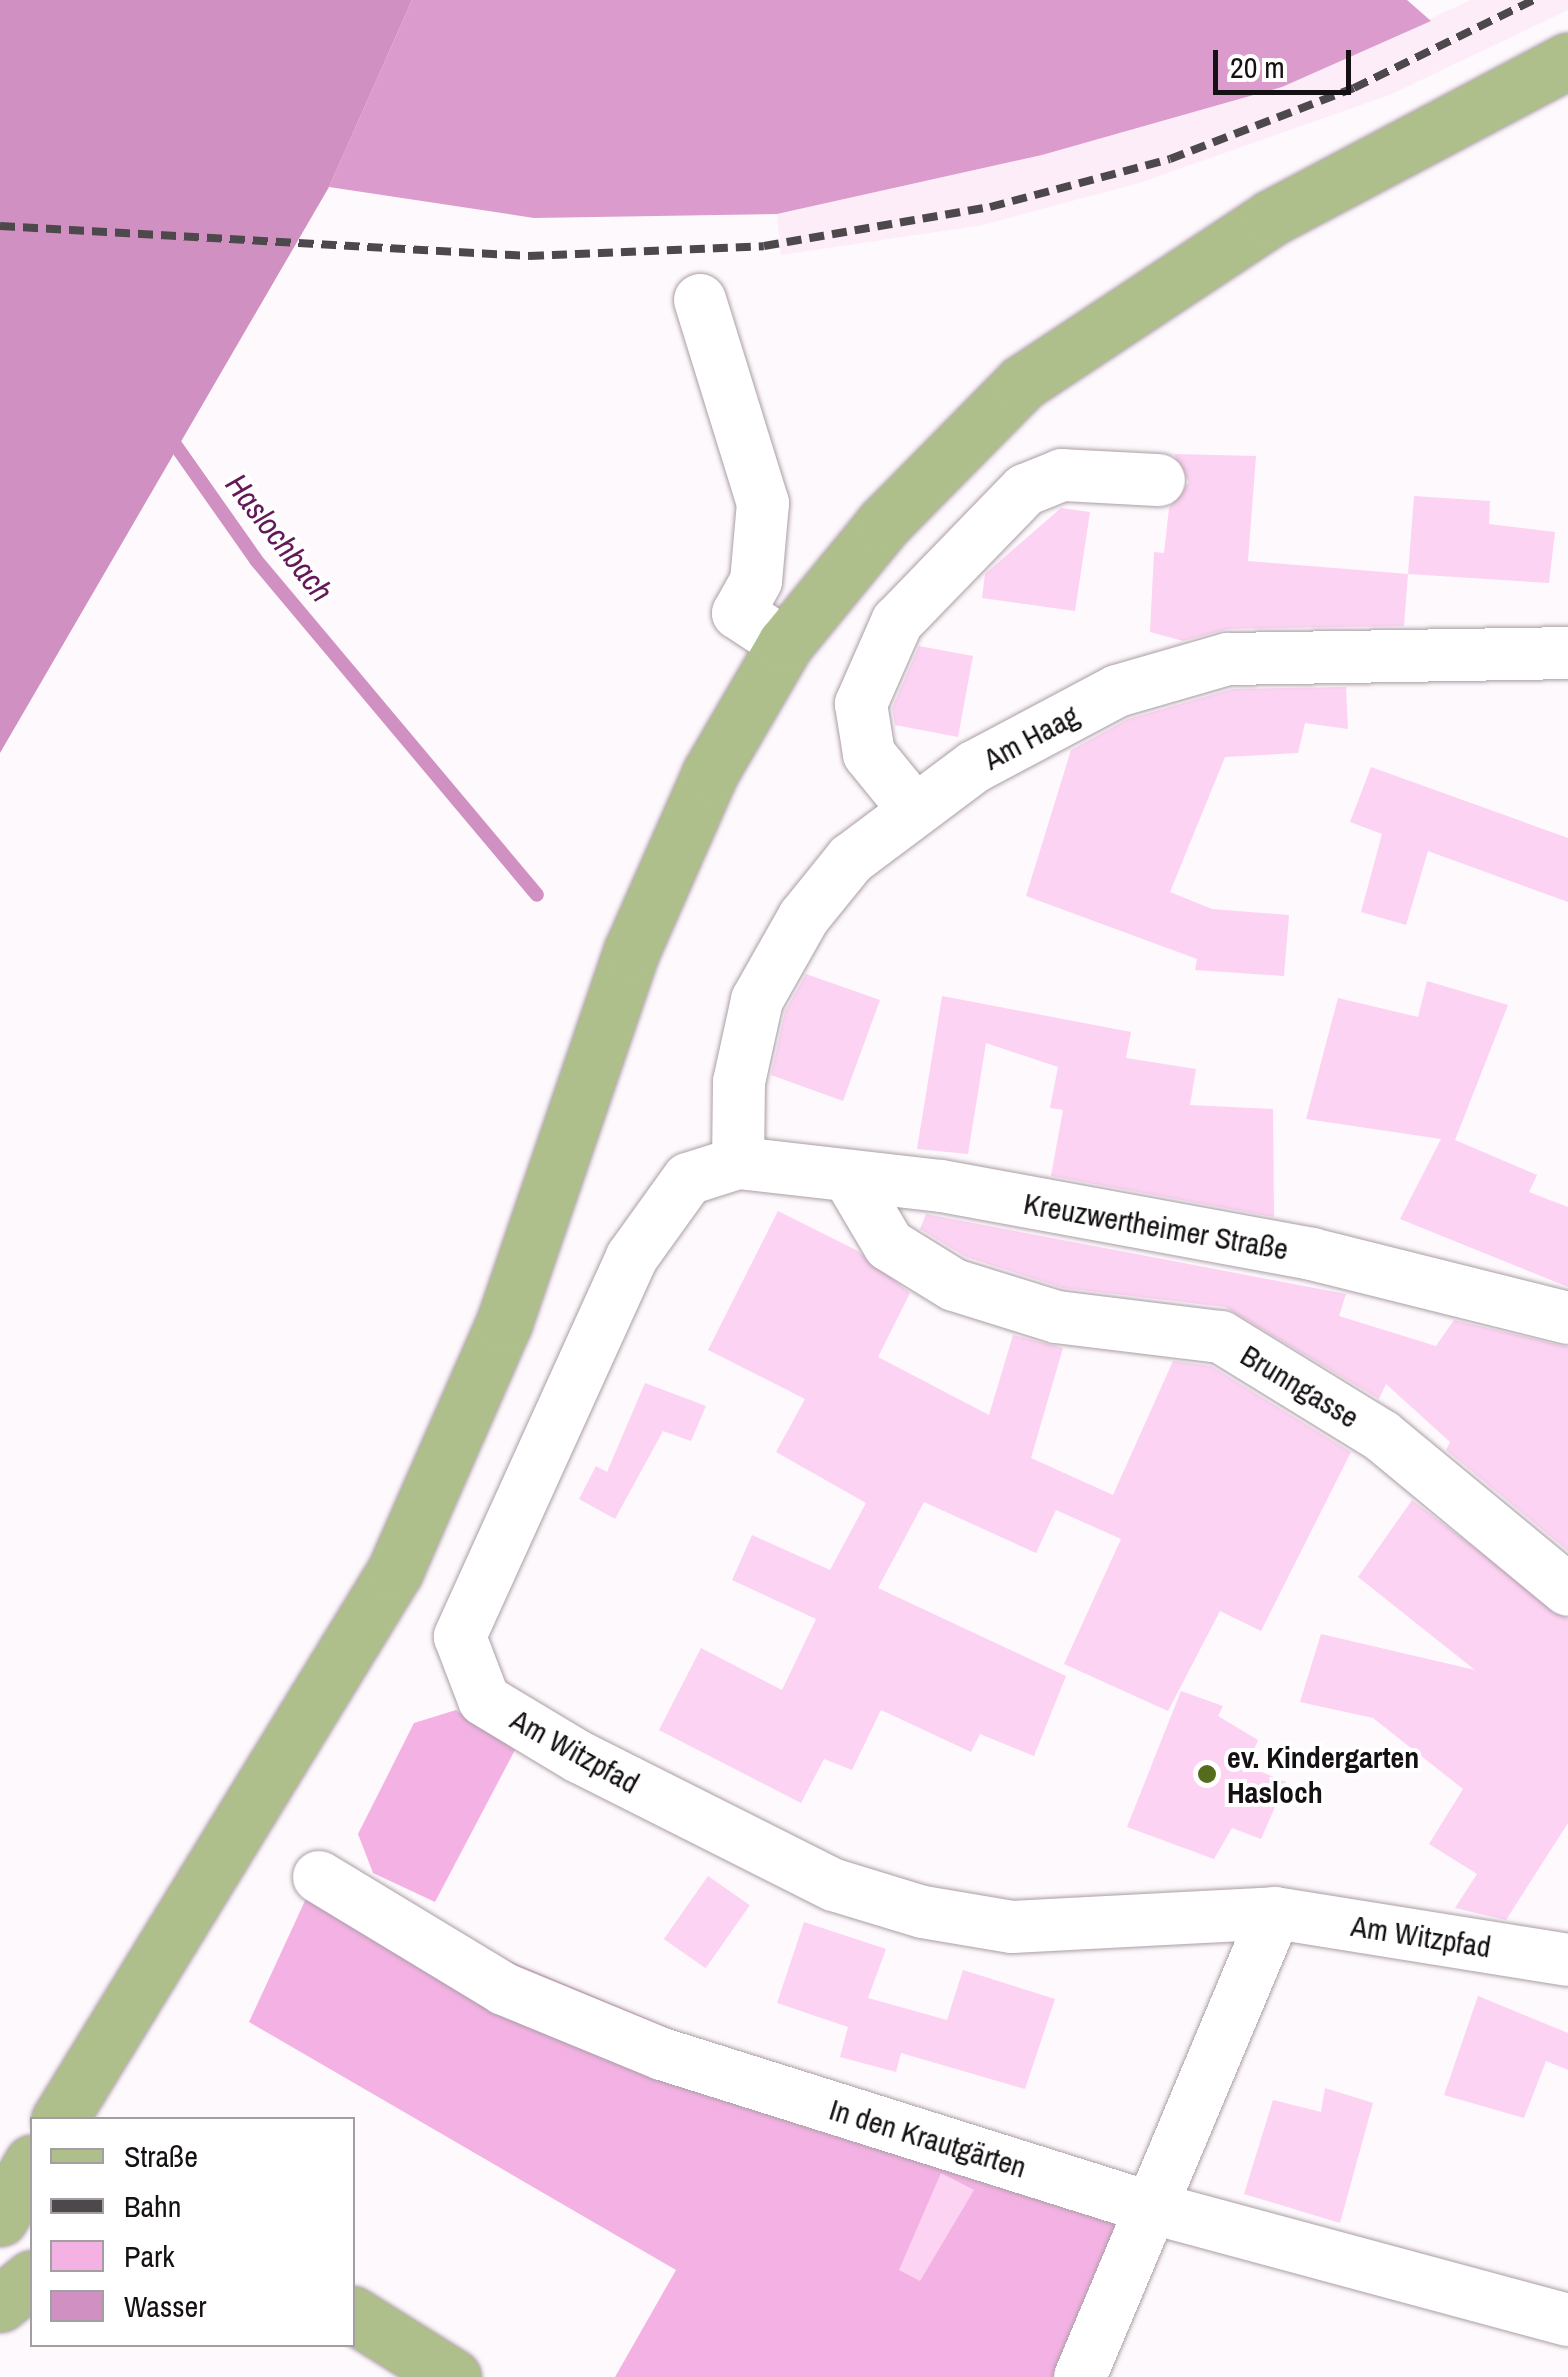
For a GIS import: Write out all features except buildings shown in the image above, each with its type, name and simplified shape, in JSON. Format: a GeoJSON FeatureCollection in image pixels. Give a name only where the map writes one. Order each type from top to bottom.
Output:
{"type":"FeatureCollection","features":[{"type":"Feature","properties":{"kind":"main road"},"geometry":{"type":"LineString","coordinates":[[61,2117],[396,1571],[504,1323],[632,950],[710,773],[786,644],[884,523],[1022,383],[1271,218],[1568,62]]}},
{"type":"Feature","properties":{"kind":"main road"},"geometry":{"type":"LineString","coordinates":[[0,2218],[30,2166]]}},
{"type":"Feature","properties":{"kind":"main road"},"geometry":{"type":"LineString","coordinates":[[0,2304],[30,2280]]}},
{"type":"Feature","properties":{"kind":"main road"},"geometry":{"type":"LineString","coordinates":[[355,2316],[453,2377]]}},
{"type":"Feature","properties":{"kind":"street"},"geometry":{"type":"LineString","coordinates":[[700,300],[763,504],[756,581],[738,613],[786,644]]}},
{"type":"Feature","properties":{"kind":"street"},"geometry":{"type":"LineString","coordinates":[[913,808],[869,754],[861,704],[898,622],[1024,490],[1062,475],[1158,480]]}},
{"type":"Feature","properties":{"kind":"street","name":"Am Haag"},"geometry":{"type":"LineString","coordinates":[[738,1164],[739,1082],[757,1000],[804,917],[852,858],[913,808],[1116,691],[1228,659],[1568,652]]}},
{"type":"Feature","properties":{"kind":"street","name":"Kreuzwertheimer Straße"},"geometry":{"type":"LineString","coordinates":[[738,1164],[941,1186],[1312,1254],[1568,1318]]}},
{"type":"Feature","properties":{"kind":"street","name":"Am Witzpfad"},"geometry":{"type":"LineString","coordinates":[[738,1164],[688,1179],[632,1256],[543,1437],[460,1637],[484,1700],[834,1885],[923,1912],[1012,1927],[1275,1913],[1568,1960]]}},
{"type":"Feature","properties":{"kind":"street","name":"Brunngasse"},"geometry":{"type":"LineString","coordinates":[[850,1179],[889,1245],[954,1285],[1057,1317],[1220,1338],[1382,1436],[1568,1590]]}},
{"type":"Feature","properties":{"kind":"street","name":"In den Krautgärten"},"geometry":{"type":"LineString","coordinates":[[319,1877],[504,1989],[662,2054],[1145,2206],[1568,2320]]}},
{"type":"Feature","properties":{"kind":"street"},"geometry":{"type":"LineString","coordinates":[[1080,2377],[1145,2206],[1275,1913]]}},
{"type":"Feature","properties":{"kind":"shaded area"},"geometry":{"type":"Polygon","coordinates":[[[412,0],[1407,0],[1431,21],[1282,87],[1042,155],[777,214],[534,218],[329,187],[412,0]]]}},
{"type":"Feature","properties":{"kind":"shaded area"},"geometry":{"type":"Polygon","coordinates":[[[1471,0],[1568,0],[1568,10],[1392,94],[1139,183],[983,225],[781,255],[777,214],[1042,155],[1282,87],[1471,0]]]}},
{"type":"Feature","properties":{"kind":"green space"},"geometry":{"type":"Polygon","coordinates":[[[456,1710],[515,1750],[435,1902],[373,1873],[358,1834],[414,1723],[456,1710]]]}},
{"type":"Feature","properties":{"kind":"green space"},"geometry":{"type":"Polygon","coordinates":[[[315,1879],[1126,2220],[1069,2377],[615,2377],[676,2270],[249,2022],[315,1879]]]}},
{"type":"Feature","properties":{"kind":"water"},"geometry":{"type":"Polygon","coordinates":[[[0,0],[412,0],[329,187],[0,753],[0,0]]]}},
{"type":"Feature","properties":{"kind":"waterway","name":"Haslochbach"},"geometry":{"type":"LineString","coordinates":[[169,436],[256,560],[537,895]]}},
{"type":"Feature","properties":{"kind":"railway"},"geometry":{"type":"LineString","coordinates":[[0,226],[529,256],[764,246],[990,207],[1170,159],[1354,88],[1534,0]]}},
{"type":"Feature","properties":{"kind":"place","name":"ev. Kindergarten Hasloch"},"geometry":{"type":"Point","coordinates":[1207,1774]}}]}
